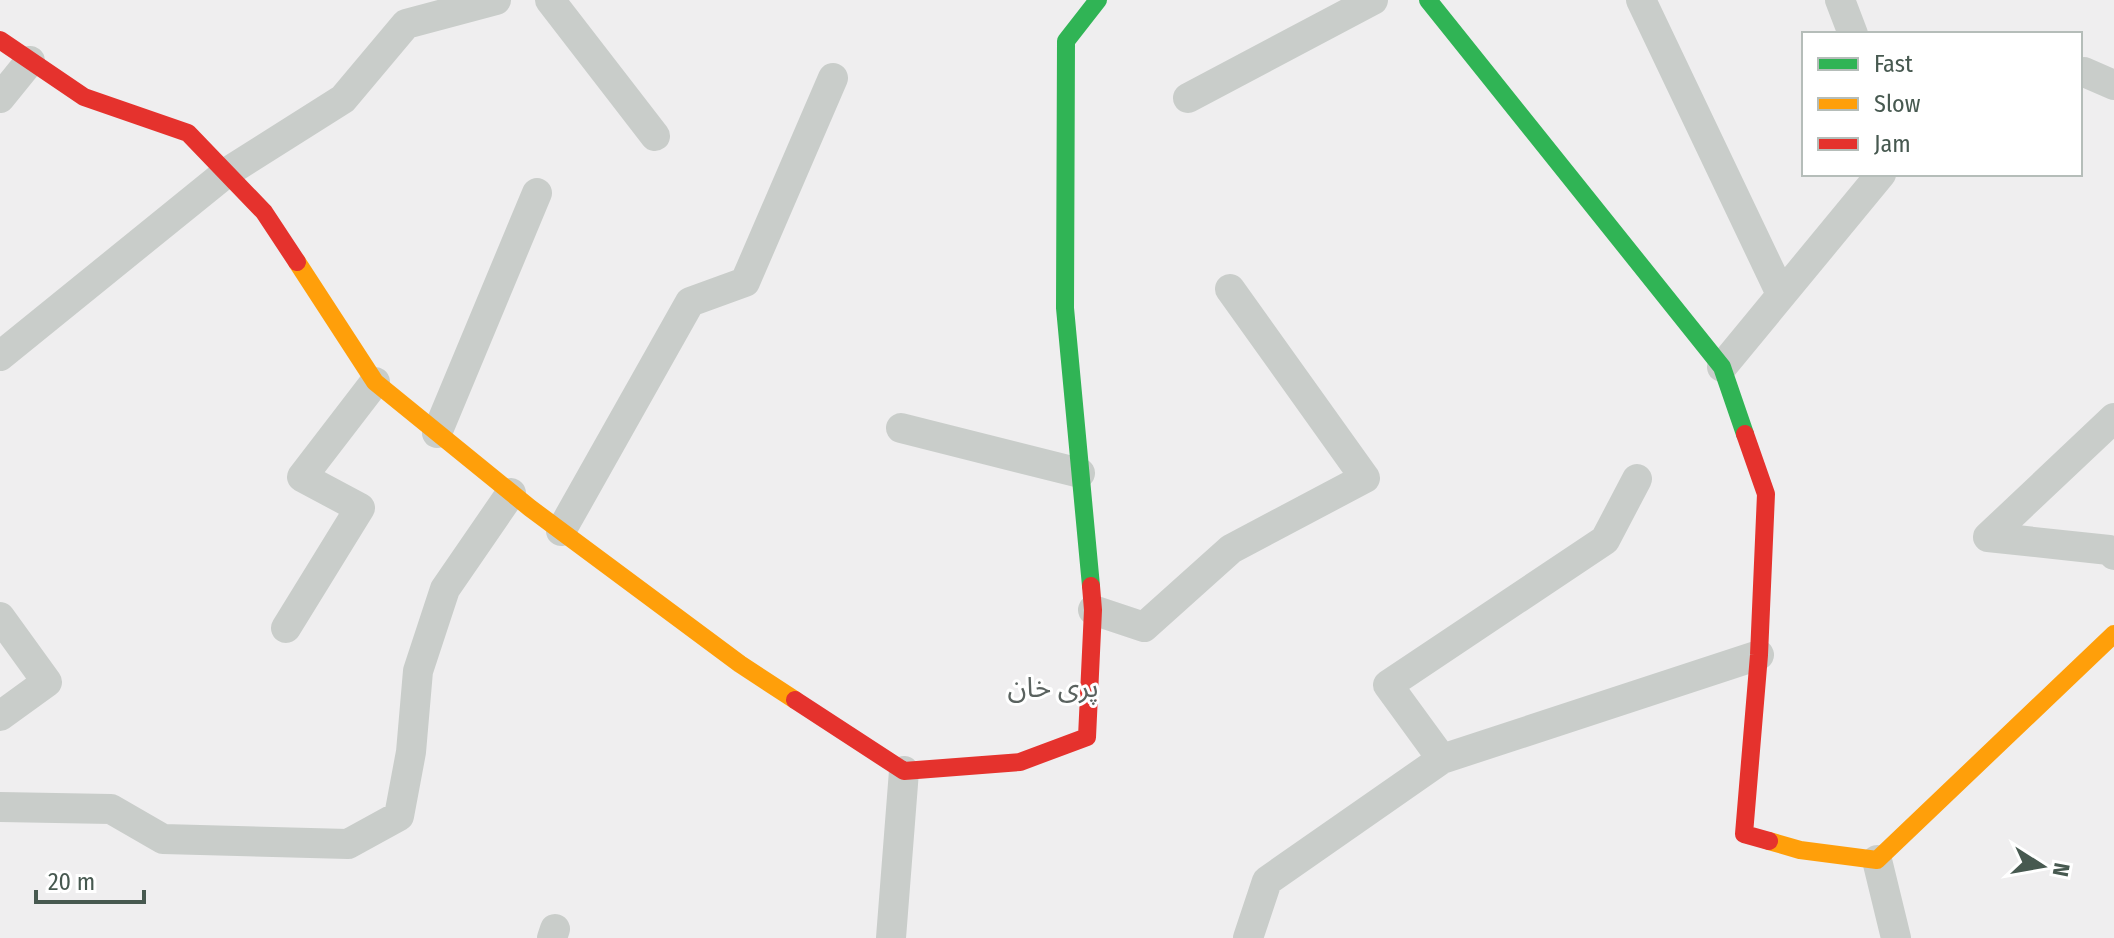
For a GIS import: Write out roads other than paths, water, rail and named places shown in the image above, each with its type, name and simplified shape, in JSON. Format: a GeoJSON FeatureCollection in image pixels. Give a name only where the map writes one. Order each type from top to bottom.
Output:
{"type":"FeatureCollection","features":[{"type":"Feature","properties":{"kind":"street"},"geometry":{"type":"LineString","coordinates":[[0,356],[226,173],[343,99],[406,24],[496,0]]}},
{"type":"Feature","properties":{"kind":"street"},"geometry":{"type":"LineString","coordinates":[[550,0],[655,136]]}},
{"type":"Feature","properties":{"kind":"street"},"geometry":{"type":"LineString","coordinates":[[0,40],[84,97],[188,133],[264,212],[375,382],[511,493],[740,664],[904,771],[1020,762],[1087,737],[1093,610],[1065,308],[1066,41],[1098,0]]}},
{"type":"Feature","properties":{"kind":"street"},"geometry":{"type":"LineString","coordinates":[[1188,98],[1373,0]]}},
{"type":"Feature","properties":{"kind":"street"},"geometry":{"type":"LineString","coordinates":[[1428,0],[1722,367],[1766,494],[1759,655],[1744,834],[1800,850],[1877,860]]}},
{"type":"Feature","properties":{"kind":"street"},"geometry":{"type":"LineString","coordinates":[[1641,0],[1781,294]]}},
{"type":"Feature","properties":{"kind":"street"},"geometry":{"type":"LineString","coordinates":[[1840,0],[1852,32]]}},
{"type":"Feature","properties":{"kind":"street"},"geometry":{"type":"LineString","coordinates":[[0,98],[30,61]]}},
{"type":"Feature","properties":{"kind":"street"},"geometry":{"type":"LineString","coordinates":[[2082,72],[2114,85]]}},
{"type":"Feature","properties":{"kind":"street"},"geometry":{"type":"LineString","coordinates":[[561,531],[690,302],[745,282],[833,78]]}},
{"type":"Feature","properties":{"kind":"street"},"geometry":{"type":"LineString","coordinates":[[1722,367],[1879,176]]}},
{"type":"Feature","properties":{"kind":"street"},"geometry":{"type":"LineString","coordinates":[[437,433],[537,193]]}},
{"type":"Feature","properties":{"kind":"street"},"geometry":{"type":"LineString","coordinates":[[1093,610],[1144,627],[1231,549],[1365,478],[1230,289]]}},
{"type":"Feature","properties":{"kind":"street"},"geometry":{"type":"LineString","coordinates":[[286,628],[360,508],[302,477],[375,382]]}},
{"type":"Feature","properties":{"kind":"street"},"geometry":{"type":"LineString","coordinates":[[2114,418],[1988,537],[2109,550],[2114,555]]}},
{"type":"Feature","properties":{"kind":"street"},"geometry":{"type":"LineString","coordinates":[[901,428],[1080,473]]}},
{"type":"Feature","properties":{"kind":"street"},"geometry":{"type":"LineString","coordinates":[[1442,759],[1388,685],[1605,540],[1637,479]]}},
{"type":"Feature","properties":{"kind":"street"},"geometry":{"type":"LineString","coordinates":[[0,807],[111,809],[163,839],[348,844],[399,816],[411,752],[418,671],[445,589],[511,493]]}},
{"type":"Feature","properties":{"kind":"street"},"geometry":{"type":"LineString","coordinates":[[0,617],[47,682],[0,716]]}},
{"type":"Feature","properties":{"kind":"street"},"geometry":{"type":"LineString","coordinates":[[1877,860],[2114,634]]}},
{"type":"Feature","properties":{"kind":"street"},"geometry":{"type":"LineString","coordinates":[[1248,938],[1267,881],[1442,759],[1759,655]]}},
{"type":"Feature","properties":{"kind":"street"},"geometry":{"type":"LineString","coordinates":[[891,938],[904,771]]}},
{"type":"Feature","properties":{"kind":"street"},"geometry":{"type":"LineString","coordinates":[[1877,860],[1896,938]]}},
{"type":"Feature","properties":{"kind":"district","name":"پری خان"},"geometry":{"type":"Point","coordinates":[1053,687]}}]}
